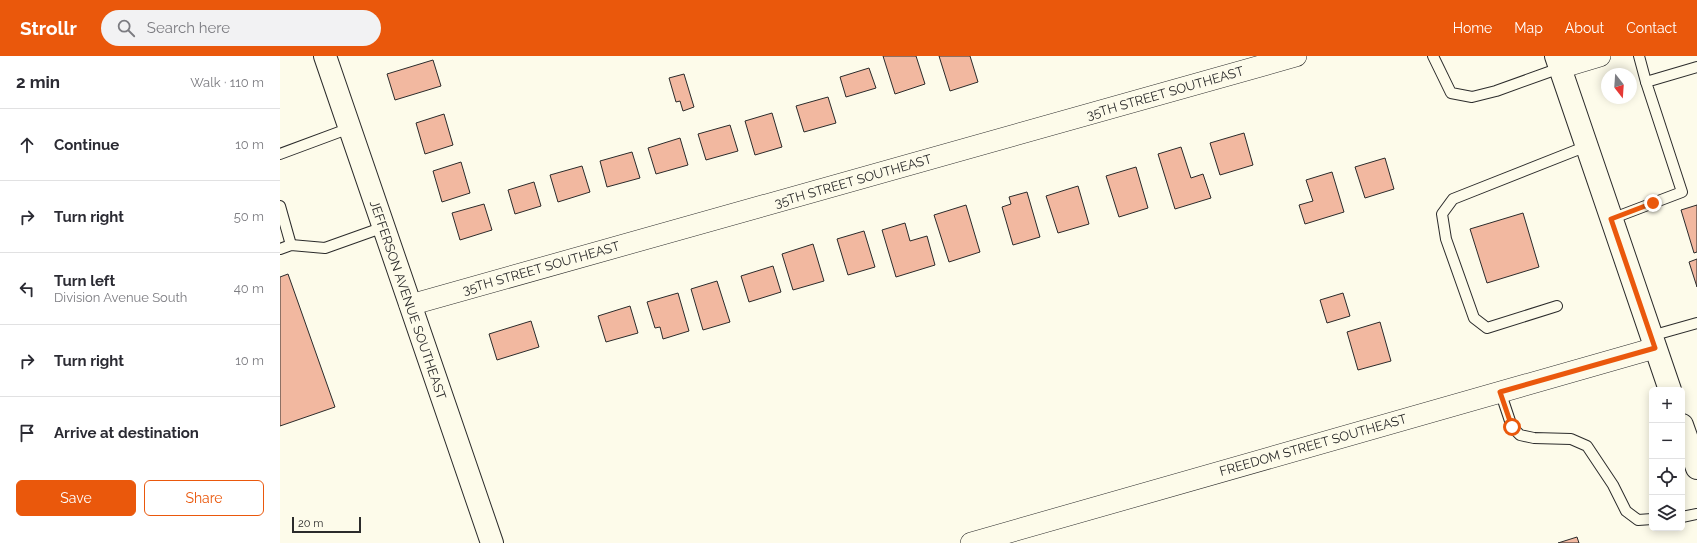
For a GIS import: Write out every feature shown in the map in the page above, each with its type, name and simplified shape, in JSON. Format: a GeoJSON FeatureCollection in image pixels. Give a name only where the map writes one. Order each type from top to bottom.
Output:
{"type":"FeatureCollection","features":[{"type":"Feature","properties":{"kind":"street","name":"JEFFERSON AVENUE SOUTHEAST"},"geometry":{"type":"LineString","coordinates":[[325,56],[492,543]]}},
{"type":"Feature","properties":{"kind":"street","name":"35TH STREET SOUTHEAST"},"geometry":{"type":"LineString","coordinates":[[410,305],[1296,56]]}},
{"type":"Feature","properties":{"kind":"street"},"geometry":{"type":"LineString","coordinates":[[1600,56],[1558,62],[1669,387]]}},
{"type":"Feature","properties":{"kind":"street","name":"FREEDOM STREET SOUTHEAST"},"geometry":{"type":"LineString","coordinates":[[971,543],[1500,392],[1653,342]]}},
{"type":"Feature","properties":{"kind":"street"},"geometry":{"type":"LineString","coordinates":[[1685,434],[1697,468]]}},
{"type":"Feature","properties":{"kind":"lane"},"geometry":{"type":"LineString","coordinates":[[1433,56],[1451,93],[1472,97],[1496,91],[1558,62]]}},
{"type":"Feature","properties":{"kind":"lane"},"geometry":{"type":"LineString","coordinates":[[1611,219],[1682,192],[1639,56]]}},
{"type":"Feature","properties":{"kind":"lane"},"geometry":{"type":"LineString","coordinates":[[1646,82],[1697,67]]}},
{"type":"Feature","properties":{"kind":"lane"},"geometry":{"type":"LineString","coordinates":[[280,154],[350,128]]}},
{"type":"Feature","properties":{"kind":"lane"},"geometry":{"type":"LineString","coordinates":[[1557,306],[1487,328],[1474,318],[1446,239],[1442,214],[1453,198],[1587,146]]}},
{"type":"Feature","properties":{"kind":"lane"},"geometry":{"type":"LineString","coordinates":[[280,206],[291,245]]}},
{"type":"Feature","properties":{"kind":"lane"},"geometry":{"type":"LineString","coordinates":[[280,249],[291,245],[325,248],[384,227]]}},
{"type":"Feature","properties":{"kind":"lane"},"geometry":{"type":"LineString","coordinates":[[1653,342],[1697,323]]}},
{"type":"Feature","properties":{"kind":"lane"},"geometry":{"type":"LineString","coordinates":[[1500,392],[1512,427],[1520,435],[1534,438],[1571,439],[1587,446],[1613,485],[1626,511],[1638,520],[1649,519]]}},
{"type":"Feature","properties":{"kind":"lane"},"geometry":{"type":"LineString","coordinates":[[1685,516],[1697,514]]}},
{"type":"Feature","properties":{"kind":"building"},"geometry":{"type":"Polygon","coordinates":[[[883,56],[916,56],[925,84],[895,94],[883,56]]]}},
{"type":"Feature","properties":{"kind":"building"},"geometry":{"type":"Polygon","coordinates":[[[939,56],[970,56],[978,82],[950,91],[939,56]]]}},
{"type":"Feature","properties":{"kind":"building"},"geometry":{"type":"Polygon","coordinates":[[[433,60],[441,86],[395,100],[387,74],[433,60]]]}},
{"type":"Feature","properties":{"kind":"building"},"geometry":{"type":"Polygon","coordinates":[[[869,68],[876,88],[846,97],[840,77],[869,68]]]}},
{"type":"Feature","properties":{"kind":"building"},"geometry":{"type":"Polygon","coordinates":[[[684,74],[694,107],[683,111],[680,101],[676,102],[669,78],[684,74]]]}},
{"type":"Feature","properties":{"kind":"building"},"geometry":{"type":"Polygon","coordinates":[[[828,97],[836,123],[804,132],[796,106],[828,97]]]}},
{"type":"Feature","properties":{"kind":"building"},"geometry":{"type":"Polygon","coordinates":[[[772,113],[782,147],[755,155],[745,121],[772,113]]]}},
{"type":"Feature","properties":{"kind":"building"},"geometry":{"type":"Polygon","coordinates":[[[444,114],[453,145],[425,154],[416,123],[444,114]]]}},
{"type":"Feature","properties":{"kind":"building"},"geometry":{"type":"Polygon","coordinates":[[[730,125],[738,151],[706,160],[698,134],[730,125]]]}},
{"type":"Feature","properties":{"kind":"building"},"geometry":{"type":"Polygon","coordinates":[[[1244,133],[1253,165],[1220,175],[1210,143],[1244,133]]]}},
{"type":"Feature","properties":{"kind":"building"},"geometry":{"type":"Polygon","coordinates":[[[680,138],[688,165],[656,174],[648,148],[680,138]]]}},
{"type":"Feature","properties":{"kind":"building"},"geometry":{"type":"Polygon","coordinates":[[[1181,147],[1191,178],[1203,174],[1211,198],[1175,209],[1158,154],[1181,147]]]}},
{"type":"Feature","properties":{"kind":"building"},"geometry":{"type":"Polygon","coordinates":[[[632,152],[640,178],[607,187],[600,161],[632,152]]]}},
{"type":"Feature","properties":{"kind":"building"},"geometry":{"type":"Polygon","coordinates":[[[1385,158],[1394,189],[1365,198],[1355,167],[1385,158]]]}},
{"type":"Feature","properties":{"kind":"building"},"geometry":{"type":"Polygon","coordinates":[[[461,162],[470,193],[442,202],[433,171],[461,162]]]}},
{"type":"Feature","properties":{"kind":"building"},"geometry":{"type":"Polygon","coordinates":[[[582,166],[590,192],[558,202],[550,175],[582,166]]]}},
{"type":"Feature","properties":{"kind":"building"},"geometry":{"type":"Polygon","coordinates":[[[1136,167],[1148,208],[1119,217],[1106,176],[1136,167]]]}},
{"type":"Feature","properties":{"kind":"building"},"geometry":{"type":"Polygon","coordinates":[[[1332,172],[1344,212],[1305,224],[1299,205],[1313,201],[1306,180],[1332,172]]]}},
{"type":"Feature","properties":{"kind":"building"},"geometry":{"type":"Polygon","coordinates":[[[534,182],[541,206],[515,214],[508,190],[534,182]]]}},
{"type":"Feature","properties":{"kind":"building"},"geometry":{"type":"Polygon","coordinates":[[[1078,186],[1089,224],[1058,233],[1046,196],[1078,186]]]}},
{"type":"Feature","properties":{"kind":"building"},"geometry":{"type":"Polygon","coordinates":[[[1027,192],[1040,237],[1013,245],[1002,207],[1011,204],[1009,197],[1027,192]]]}},
{"type":"Feature","properties":{"kind":"building"},"geometry":{"type":"Polygon","coordinates":[[[484,204],[492,230],[460,240],[452,213],[484,204]]]}},
{"type":"Feature","properties":{"kind":"building"},"geometry":{"type":"Polygon","coordinates":[[[966,205],[980,252],[949,262],[934,215],[966,205]]]}},
{"type":"Feature","properties":{"kind":"building"},"geometry":{"type":"Polygon","coordinates":[[[1697,205],[1697,252],[1694,253],[1681,210],[1697,205]]]}},
{"type":"Feature","properties":{"kind":"building"},"geometry":{"type":"Polygon","coordinates":[[[1523,213],[1539,267],[1487,283],[1470,229],[1523,213]]]}},
{"type":"Feature","properties":{"kind":"building"},"geometry":{"type":"Polygon","coordinates":[[[905,223],[910,241],[927,236],[935,265],[896,277],[882,230],[905,223]]]}},
{"type":"Feature","properties":{"kind":"building"},"geometry":{"type":"Polygon","coordinates":[[[864,231],[875,267],[848,275],[837,239],[864,231]]]}},
{"type":"Feature","properties":{"kind":"building"},"geometry":{"type":"Polygon","coordinates":[[[813,244],[824,281],[793,290],[782,254],[813,244]]]}},
{"type":"Feature","properties":{"kind":"building"},"geometry":{"type":"Polygon","coordinates":[[[1697,259],[1697,287],[1689,262],[1697,259]]]}},
{"type":"Feature","properties":{"kind":"building"},"geometry":{"type":"Polygon","coordinates":[[[773,266],[781,292],[749,302],[741,276],[773,266]]]}},
{"type":"Feature","properties":{"kind":"building"},"geometry":{"type":"Polygon","coordinates":[[[288,274],[335,407],[280,426],[280,277],[288,274]]]}},
{"type":"Feature","properties":{"kind":"building"},"geometry":{"type":"Polygon","coordinates":[[[717,281],[730,322],[703,330],[691,289],[717,281]]]}},
{"type":"Feature","properties":{"kind":"building"},"geometry":{"type":"Polygon","coordinates":[[[678,293],[689,331],[663,339],[660,327],[655,328],[647,302],[678,293]]]}},
{"type":"Feature","properties":{"kind":"building"},"geometry":{"type":"Polygon","coordinates":[[[1343,293],[1350,316],[1327,323],[1320,300],[1343,293]]]}},
{"type":"Feature","properties":{"kind":"building"},"geometry":{"type":"Polygon","coordinates":[[[630,306],[638,333],[606,342],[598,316],[630,306]]]}},
{"type":"Feature","properties":{"kind":"building"},"geometry":{"type":"Polygon","coordinates":[[[531,321],[539,347],[497,360],[489,334],[531,321]]]}},
{"type":"Feature","properties":{"kind":"building"},"geometry":{"type":"Polygon","coordinates":[[[1380,322],[1391,361],[1358,370],[1347,332],[1380,322]]]}},
{"type":"Feature","properties":{"kind":"building"},"geometry":{"type":"Polygon","coordinates":[[[1577,537],[1579,543],[1558,543],[1577,537]]]}},
{"type":"Feature","properties":{"kind":"route"},"geometry":{"type":"LineString","coordinates":[[1512,427],[1500,392],[1655,348],[1611,219],[1653,203]]}}]}
